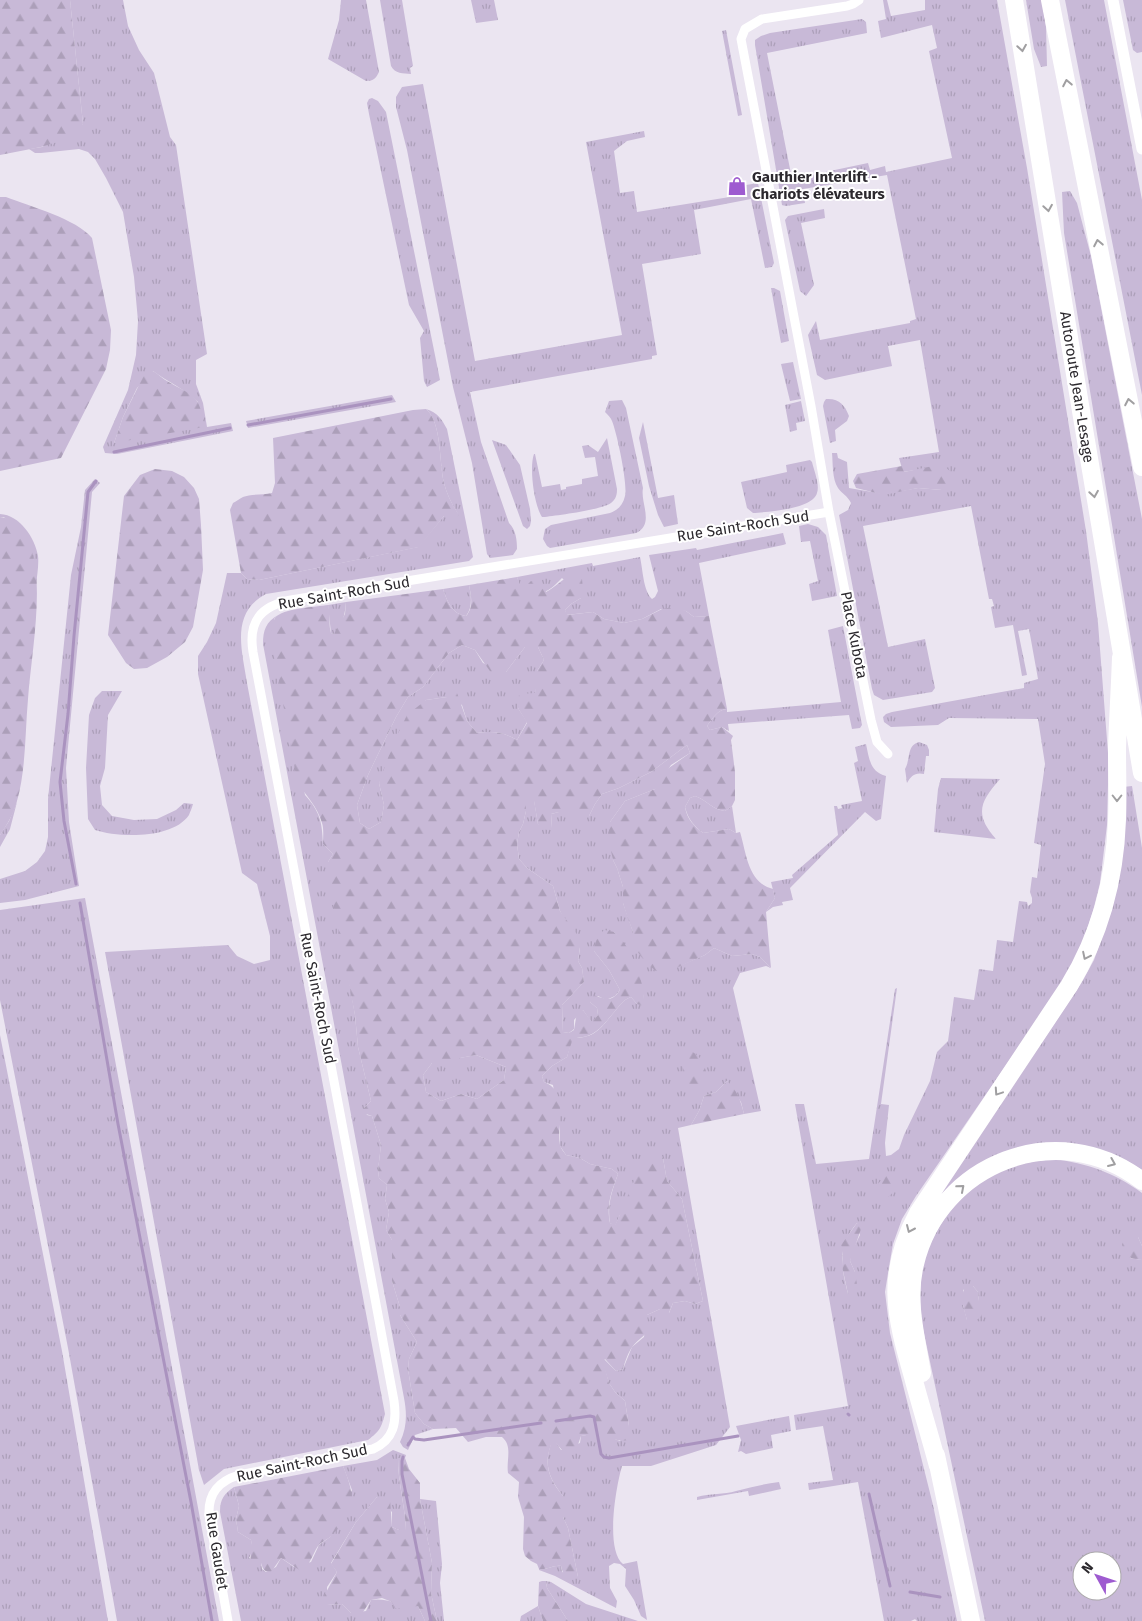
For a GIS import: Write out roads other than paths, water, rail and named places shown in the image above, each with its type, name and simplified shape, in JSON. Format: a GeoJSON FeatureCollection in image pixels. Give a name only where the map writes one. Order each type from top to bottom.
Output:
{"type":"FeatureCollection","features":[{"type":"Feature","properties":{"kind":"highway","name":"Autoroute Jean-Lesage"},"geometry":{"type":"LineString","coordinates":[[1014,0],[1121,657],[1142,773]]}},
{"type":"Feature","properties":{"kind":"highway"},"geometry":{"type":"LineString","coordinates":[[1050,0],[1142,467]]}},
{"type":"Feature","properties":{"kind":"highway"},"geometry":{"type":"LineString","coordinates":[[938,1466],[899,1325],[896,1295],[900,1258],[908,1234],[921,1208],[1069,986],[1097,930],[1109,889],[1116,844],[1121,657]]}},
{"type":"Feature","properties":{"kind":"highway"},"geometry":{"type":"LineString","coordinates":[[970,1621],[938,1466],[914,1327],[911,1299],[913,1274],[924,1236],[939,1211],[958,1190],[978,1174],[999,1163],[1021,1155],[1034,1152],[1062,1151],[1088,1155],[1118,1166],[1142,1181]]}},
{"type":"Feature","properties":{"kind":"street","name":"Rue Saint-Roch Sud"},"geometry":{"type":"LineString","coordinates":[[220,1483],[239,1475],[373,1449],[383,1444],[390,1436],[395,1418],[394,1401],[380,1324],[251,644],[252,628],[255,621],[269,607],[291,600],[830,512],[741,39],[744,29],[762,19],[847,6],[859,0]]}},
{"type":"Feature","properties":{"kind":"street"},"geometry":{"type":"LineString","coordinates":[[1113,0],[1142,149]]}},
{"type":"Feature","properties":{"kind":"street","name":"Place Kubota"},"geometry":{"type":"LineString","coordinates":[[830,512],[874,735],[880,746],[888,754]]}},
{"type":"Feature","properties":{"kind":"street","name":"Rue Gaudet"},"geometry":{"type":"LineString","coordinates":[[220,1483],[210,1498],[209,1515],[228,1621]]}},
{"type":"Feature","properties":{"kind":"waterway"},"geometry":{"type":"LineString","coordinates":[[248,425],[391,399]]}},
{"type":"Feature","properties":{"kind":"waterway"},"geometry":{"type":"LineString","coordinates":[[114,452],[230,428]]}},
{"type":"Feature","properties":{"kind":"waterway"},"geometry":{"type":"LineString","coordinates":[[76,884],[64,821],[60,782],[88,492],[96,481]]}},
{"type":"Feature","properties":{"kind":"waterway"},"geometry":{"type":"LineString","coordinates":[[80,903],[118,1124],[212,1621]]}},
{"type":"Feature","properties":{"kind":"waterway"},"geometry":{"type":"LineString","coordinates":[[556,1421],[594,1417],[601,1454],[609,1458],[738,1436]]}},
{"type":"Feature","properties":{"kind":"waterway"},"geometry":{"type":"LineString","coordinates":[[408,1445],[413,1437],[424,1440],[541,1423]]}},
{"type":"Feature","properties":{"kind":"waterway"},"geometry":{"type":"LineString","coordinates":[[403,1457],[402,1474],[431,1621]]}},
{"type":"Feature","properties":{"kind":"waterway"},"geometry":{"type":"LineString","coordinates":[[869,1494],[890,1586]]}},
{"type":"Feature","properties":{"kind":"waterway"},"geometry":{"type":"LineString","coordinates":[[910,1592],[940,1597]]}},
{"type":"Feature","properties":{"kind":"place","name":"Gauthier Interlift - Chariots élévateurs"},"geometry":{"type":"Point","coordinates":[737,186]}}]}
